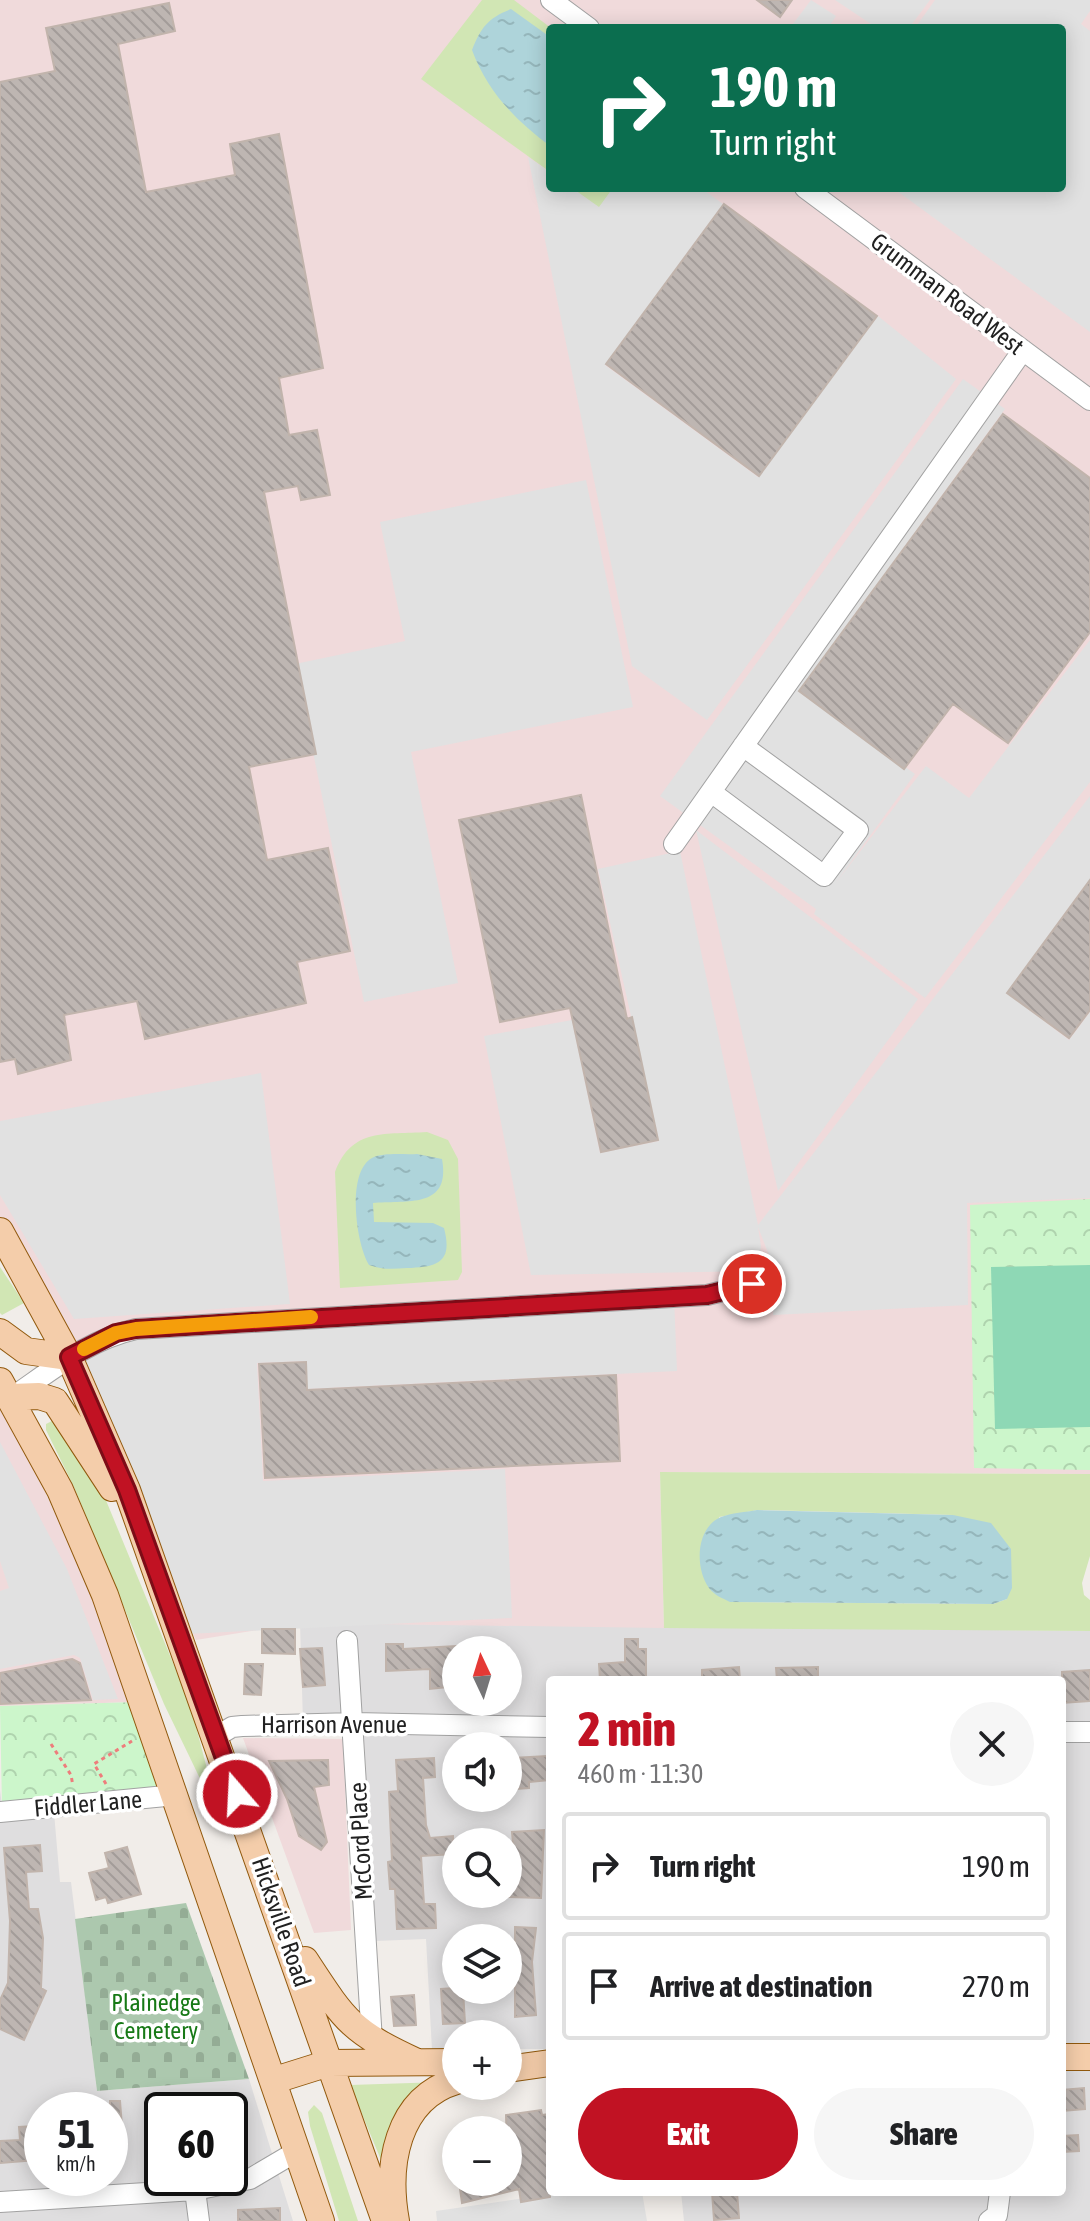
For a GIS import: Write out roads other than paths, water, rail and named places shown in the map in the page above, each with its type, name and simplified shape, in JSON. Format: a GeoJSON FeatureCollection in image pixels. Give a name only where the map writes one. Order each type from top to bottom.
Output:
{"type":"FeatureCollection","features":[{"type":"Feature","properties":{"kind":"main road","name":"Hicksville Road"},"geometry":{"type":"LineString","coordinates":[[0,1231],[69,1357],[148,1546],[385,2221]]}},
{"type":"Feature","properties":{"kind":"main road"},"geometry":{"type":"LineString","coordinates":[[0,1332],[26,1351],[69,1357]]}},
{"type":"Feature","properties":{"kind":"main road"},"geometry":{"type":"LineString","coordinates":[[4,1394],[39,1396],[55,1401],[148,1546]]}},
{"type":"Feature","properties":{"kind":"main road"},"geometry":{"type":"LineString","coordinates":[[4,1394],[60,1490],[105,1595],[275,2080],[321,2221]]}},
{"type":"Feature","properties":{"kind":"main road"},"geometry":{"type":"LineString","coordinates":[[283,1928],[341,2016],[372,2041],[417,2062]]}},
{"type":"Feature","properties":{"kind":"main road"},"geometry":{"type":"LineString","coordinates":[[1066,2057],[1090,2057]]}},
{"type":"Feature","properties":{"kind":"main road"},"geometry":{"type":"LineString","coordinates":[[275,2080],[329,2063],[442,2062]]}},
{"type":"Feature","properties":{"kind":"main road"},"geometry":{"type":"LineString","coordinates":[[522,2062],[546,2062]]}},
{"type":"Feature","properties":{"kind":"main road"},"geometry":{"type":"LineString","coordinates":[[522,2067],[546,2063]]}},
{"type":"Feature","properties":{"kind":"main road"},"geometry":{"type":"LineString","coordinates":[[396,2221],[393,2173],[407,2116],[426,2094],[442,2087]]}},
{"type":"Feature","properties":{"kind":"street"},"geometry":{"type":"LineString","coordinates":[[551,0],[584,24]]}},
{"type":"Feature","properties":{"kind":"street","name":"Grumman Road West"},"geometry":{"type":"LineString","coordinates":[[810,192],[1090,400]]}},
{"type":"Feature","properties":{"kind":"street"},"geometry":{"type":"LineString","coordinates":[[674,844],[1023,350]]}},
{"type":"Feature","properties":{"kind":"street"},"geometry":{"type":"LineString","coordinates":[[711,792],[824,876],[858,830],[743,746]]}},
{"type":"Feature","properties":{"kind":"street"},"geometry":{"type":"LineString","coordinates":[[4,1394],[116,1333],[136,1329],[707,1295],[752,1284],[763,1273]]}},
{"type":"Feature","properties":{"kind":"street","name":"McCord Place"},"geometry":{"type":"LineString","coordinates":[[347,1641],[372,2041]]}},
{"type":"Feature","properties":{"kind":"street","name":"Harrison Avenue"},"geometry":{"type":"LineString","coordinates":[[217,1736],[232,1727],[242,1726],[354,1723],[546,1727]]}},
{"type":"Feature","properties":{"kind":"street"},"geometry":{"type":"LineString","coordinates":[[1066,1732],[1090,1732]]}},
{"type":"Feature","properties":{"kind":"street","name":"Fiddler Lane"},"geometry":{"type":"LineString","coordinates":[[0,1812],[176,1795]]}},
{"type":"Feature","properties":{"kind":"street"},"geometry":{"type":"LineString","coordinates":[[248,2179],[299,2150]]}},
{"type":"Feature","properties":{"kind":"street"},"geometry":{"type":"LineString","coordinates":[[0,2202],[144,2193]]}},
{"type":"Feature","properties":{"kind":"street"},"geometry":{"type":"LineString","coordinates":[[196,2196],[199,2221]]}},
{"type":"Feature","properties":{"kind":"street"},"geometry":{"type":"LineString","coordinates":[[989,2221],[997,2215],[999,2196]]}},
{"type":"Feature","properties":{"kind":"water"},"geometry":{"type":"Polygon","coordinates":[[[511,9],[546,34],[546,143],[525,126],[494,92],[472,50],[486,24],[511,9]]]}},
{"type":"Feature","properties":{"kind":"water"},"geometry":{"type":"Polygon","coordinates":[[[417,1154],[442,1159],[440,1187],[424,1199],[373,1203],[374,1222],[433,1223],[444,1228],[444,1255],[435,1264],[427,1266],[388,1269],[369,1265],[360,1241],[356,1209],[356,1192],[364,1166],[377,1156],[417,1154]]]}},
{"type":"Feature","properties":{"kind":"water"},"geometry":{"type":"Polygon","coordinates":[[[757,1510],[953,1515],[991,1523],[1011,1549],[1012,1588],[1007,1599],[993,1604],[730,1602],[713,1593],[704,1580],[700,1560],[702,1539],[712,1522],[721,1517],[757,1510]]]}},
{"type":"Feature","properties":{"kind":"park label","name":"Plainedge Cemetery"},"geometry":{"type":"Point","coordinates":[156,2017]}}]}
